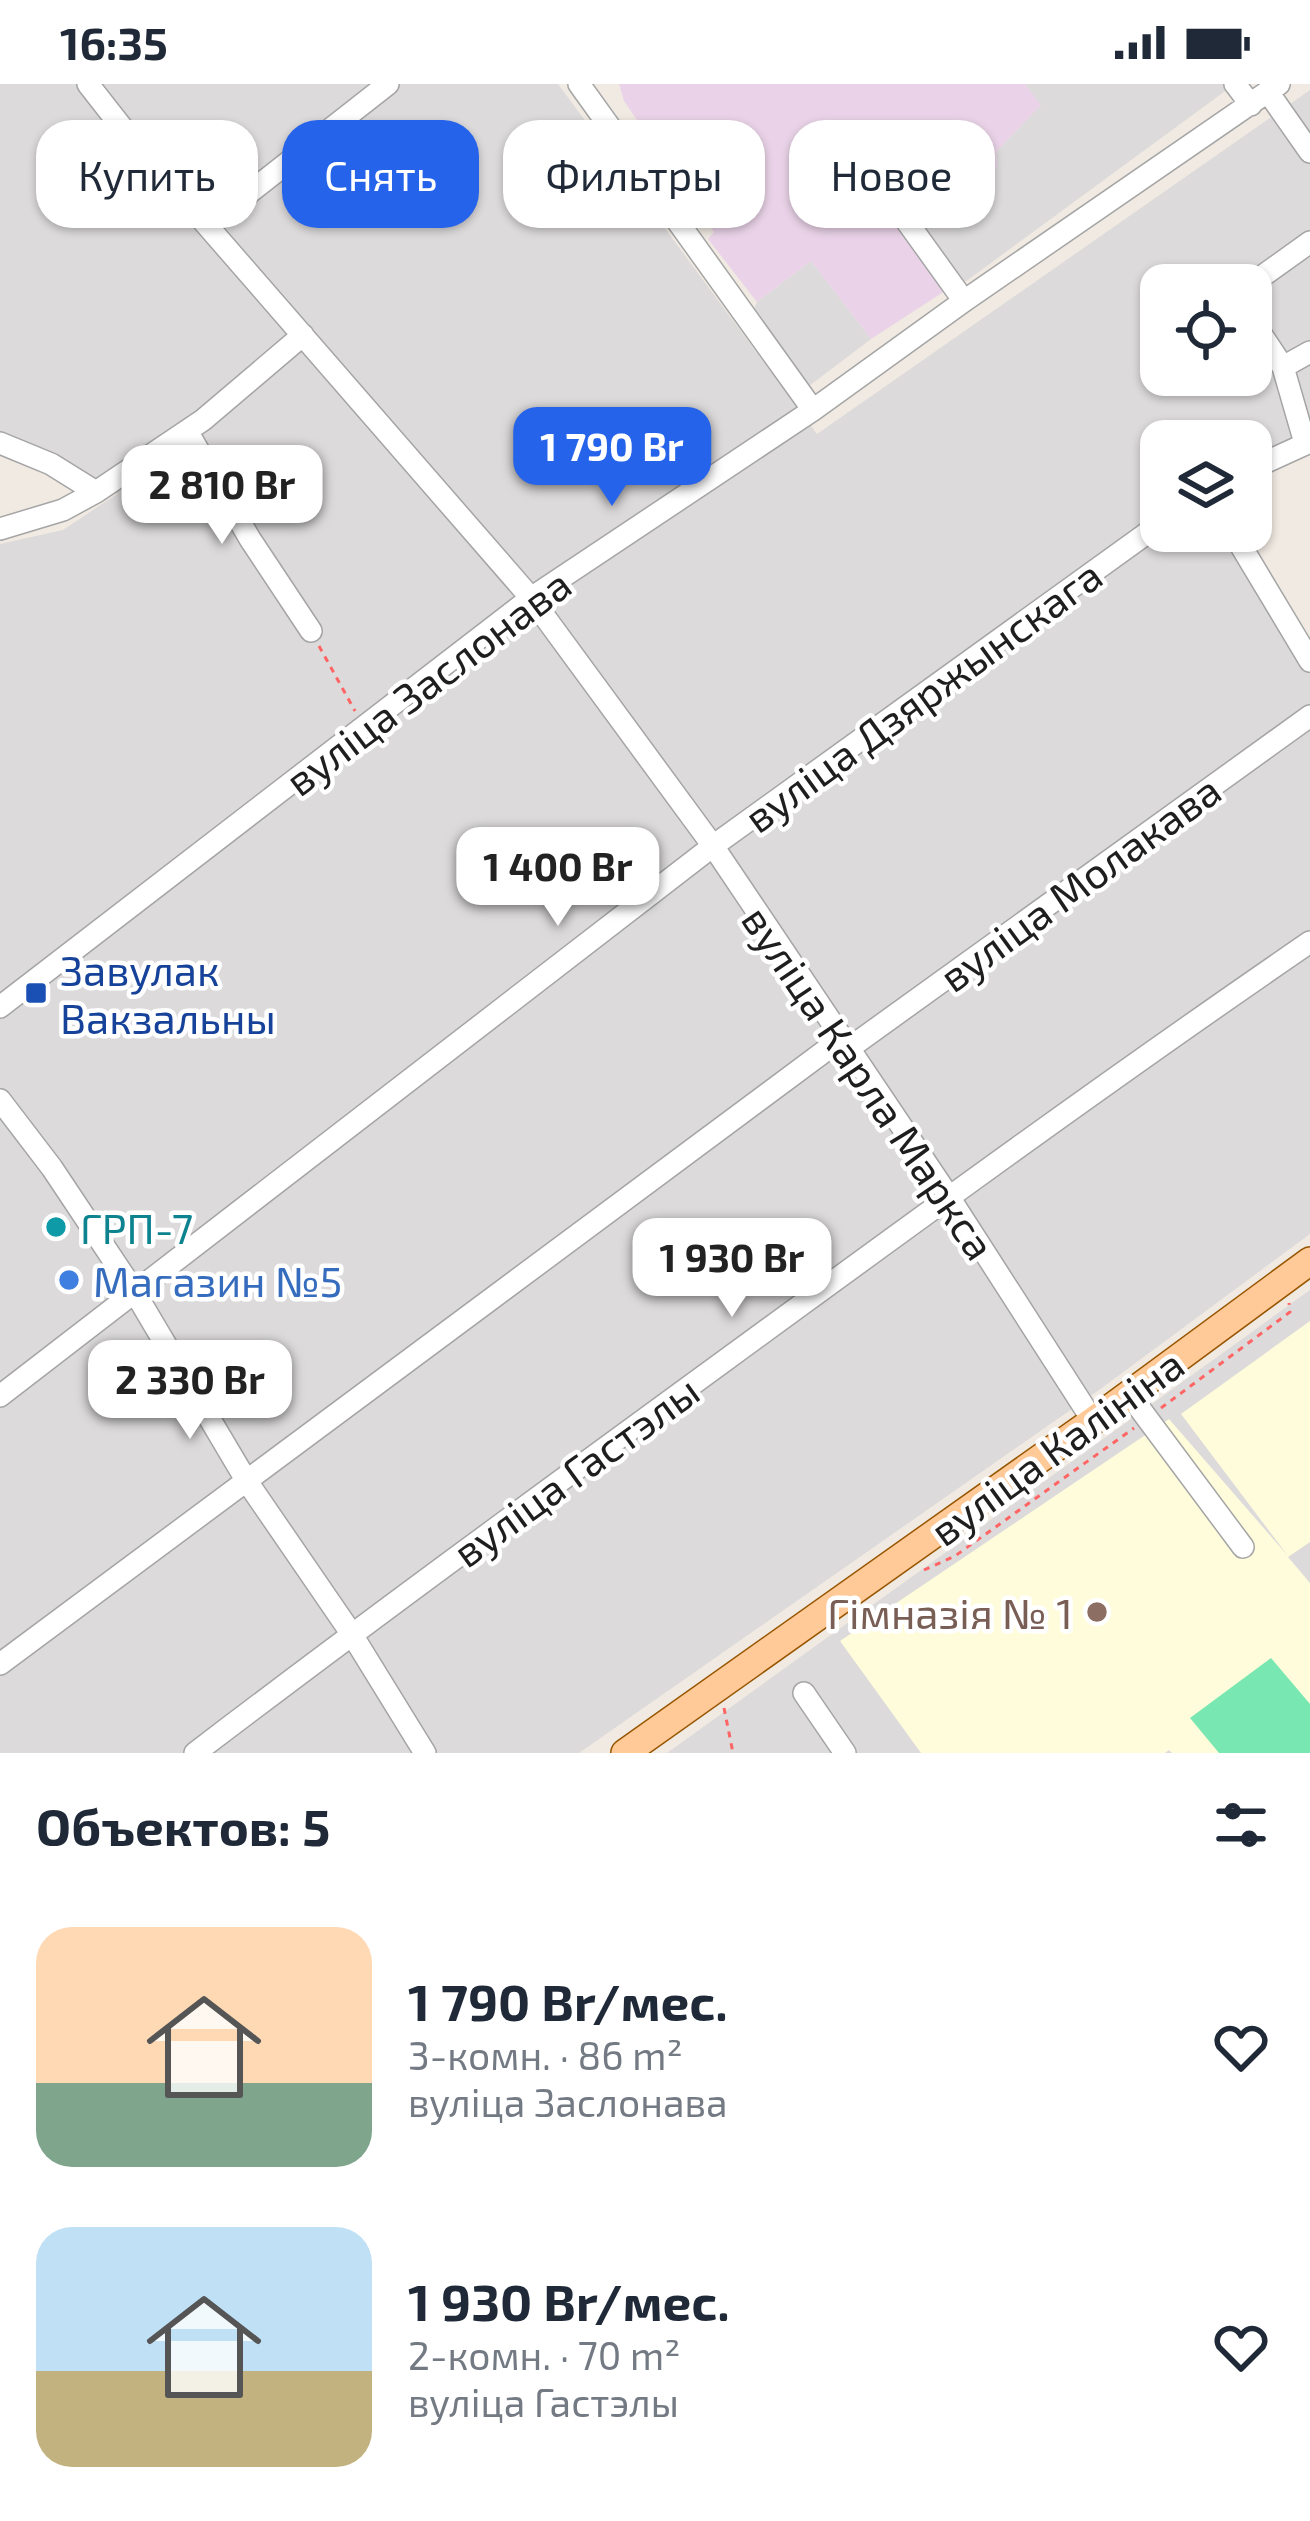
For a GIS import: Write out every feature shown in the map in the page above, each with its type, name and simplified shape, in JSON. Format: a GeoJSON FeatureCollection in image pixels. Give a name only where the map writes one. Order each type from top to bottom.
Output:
{"type":"FeatureCollection","features":[{"type":"Feature","properties":{"kind":"main road","name":"вуліца Калініна"},"geometry":{"type":"LineString","coordinates":[[625,1753],[1310,1261]]}},
{"type":"Feature","properties":{"kind":"street","name":"вуліца Карла Маркса"},"geometry":{"type":"LineString","coordinates":[[88,84],[116,120]]}},
{"type":"Feature","properties":{"kind":"street"},"geometry":{"type":"LineString","coordinates":[[258,186],[388,84]]}},
{"type":"Feature","properties":{"kind":"street"},"geometry":{"type":"LineString","coordinates":[[579,84],[813,410]]}},
{"type":"Feature","properties":{"kind":"street"},"geometry":{"type":"LineString","coordinates":[[1234,84],[1266,94],[1310,152]]}},
{"type":"Feature","properties":{"kind":"street","name":"вуліца Заслонава"},"geometry":{"type":"LineString","coordinates":[[0,1007],[531,598],[813,410],[1266,94]]}},
{"type":"Feature","properties":{"kind":"street","name":"вуліца Карла Маркса"},"geometry":{"type":"LineString","coordinates":[[211,228],[531,598],[712,846],[949,1196],[1093,1420]]}},
{"type":"Feature","properties":{"kind":"street"},"geometry":{"type":"LineString","coordinates":[[911,228],[964,302]]}},
{"type":"Feature","properties":{"kind":"street"},"geometry":{"type":"LineString","coordinates":[[1272,269],[1310,242]]}},
{"type":"Feature","properties":{"kind":"street"},"geometry":{"type":"LineString","coordinates":[[0,529],[63,510],[96,491],[188,431],[303,335]]}},
{"type":"Feature","properties":{"kind":"street"},"geometry":{"type":"LineString","coordinates":[[1272,352],[1282,367],[1308,443],[1272,459]]}},
{"type":"Feature","properties":{"kind":"street"},"geometry":{"type":"LineString","coordinates":[[1282,367],[1310,352]]}},
{"type":"Feature","properties":{"kind":"street"},"geometry":{"type":"LineString","coordinates":[[188,431],[250,539],[311,631]]}},
{"type":"Feature","properties":{"kind":"street"},"geometry":{"type":"LineString","coordinates":[[0,443],[96,491]]}},
{"type":"Feature","properties":{"kind":"street","name":"вуліца Дзяржынскага"},"geometry":{"type":"LineString","coordinates":[[0,1396],[712,846],[1140,538]]}},
{"type":"Feature","properties":{"kind":"street"},"geometry":{"type":"LineString","coordinates":[[1245,552],[1310,662]]}},
{"type":"Feature","properties":{"kind":"street","name":"вуліца Молакава"},"geometry":{"type":"LineString","coordinates":[[0,1664],[844,1044],[1310,716]]}},
{"type":"Feature","properties":{"kind":"street","name":"вуліца Гастэлы"},"geometry":{"type":"LineString","coordinates":[[195,1753],[949,1196],[1310,942]]}},
{"type":"Feature","properties":{"kind":"street"},"geometry":{"type":"LineString","coordinates":[[0,1100],[134,1291],[246,1480],[425,1753]]}},
{"type":"Feature","properties":{"kind":"street"},"geometry":{"type":"LineString","coordinates":[[1129,1394],[1243,1547]]}},
{"type":"Feature","properties":{"kind":"street"},"geometry":{"type":"LineString","coordinates":[[804,1693],[845,1753]]}},
{"type":"Feature","properties":{"kind":"path"},"geometry":{"type":"LineString","coordinates":[[311,631],[352,703],[360,730]]}},
{"type":"Feature","properties":{"kind":"path"},"geometry":{"type":"LineString","coordinates":[[723,1701],[734,1753]]}},
{"type":"Feature","properties":{"kind":"shaded area"},"geometry":{"type":"Polygon","coordinates":[[[0,84],[558,84],[585,120],[503,120],[503,228],[665,228],[817,434],[1310,90],[1310,435],[1272,452],[1272,420],[1140,420],[1140,552],[1238,552],[1310,673],[1310,1234],[1099,1390],[579,1753],[0,1753],[0,544],[63,530],[117,494],[0,443],[0,84]]]}},
{"type":"Feature","properties":{"kind":"shaded area"},"geometry":{"type":"Polygon","coordinates":[[[619,84],[1025,84],[1041,105],[996,152],[995,169],[995,120],[789,120],[789,228],[920,228],[948,289],[871,339],[811,261],[757,302],[708,239],[714,232],[711,228],[765,228],[765,120],[637,120],[619,84]]]}},
{"type":"Feature","properties":{"kind":"shaded area"},"geometry":{"type":"Polygon","coordinates":[[[1025,84],[1224,84],[1228,89],[965,282],[922,228],[995,228],[996,152],[1040,106],[1025,84]]]}},
{"type":"Feature","properties":{"kind":"shaded area"},"geometry":{"type":"Polygon","coordinates":[[[811,261],[871,339],[809,386],[754,309],[811,261]]]}},
{"type":"Feature","properties":{"kind":"shaded area","name":"Гімназія № 1"},"geometry":{"type":"Polygon","coordinates":[[[1310,1290],[1310,1753],[667,1753],[1156,1401],[1310,1290]]]}},
{"type":"Feature","properties":{"kind":"shaded area","name":"Гімназія № 1"},"geometry":{"type":"Polygon","coordinates":[[[1310,1321],[1310,1542],[1288,1557],[1310,1583],[1310,1753],[921,1753],[840,1641],[1169,1419],[1288,1556],[1181,1414],[1310,1321]]]}},
{"type":"Feature","properties":{"kind":"green space"},"geometry":{"type":"Polygon","coordinates":[[[1271,1658],[1310,1704],[1310,1753],[1219,1753],[1190,1718],[1271,1658]]]}},
{"type":"Feature","properties":{"kind":"place","name":"Завулак Вакзальны"},"geometry":{"type":"Point","coordinates":[36,993]}},
{"type":"Feature","properties":{"kind":"place","name":"ГРП-7"},"geometry":{"type":"Point","coordinates":[56,1227]}},
{"type":"Feature","properties":{"kind":"place","name":"Магазин №5"},"geometry":{"type":"Point","coordinates":[69,1280]}},
{"type":"Feature","properties":{"kind":"place","name":"Гімназія № 1"},"geometry":{"type":"Point","coordinates":[1097,1612]}}]}
